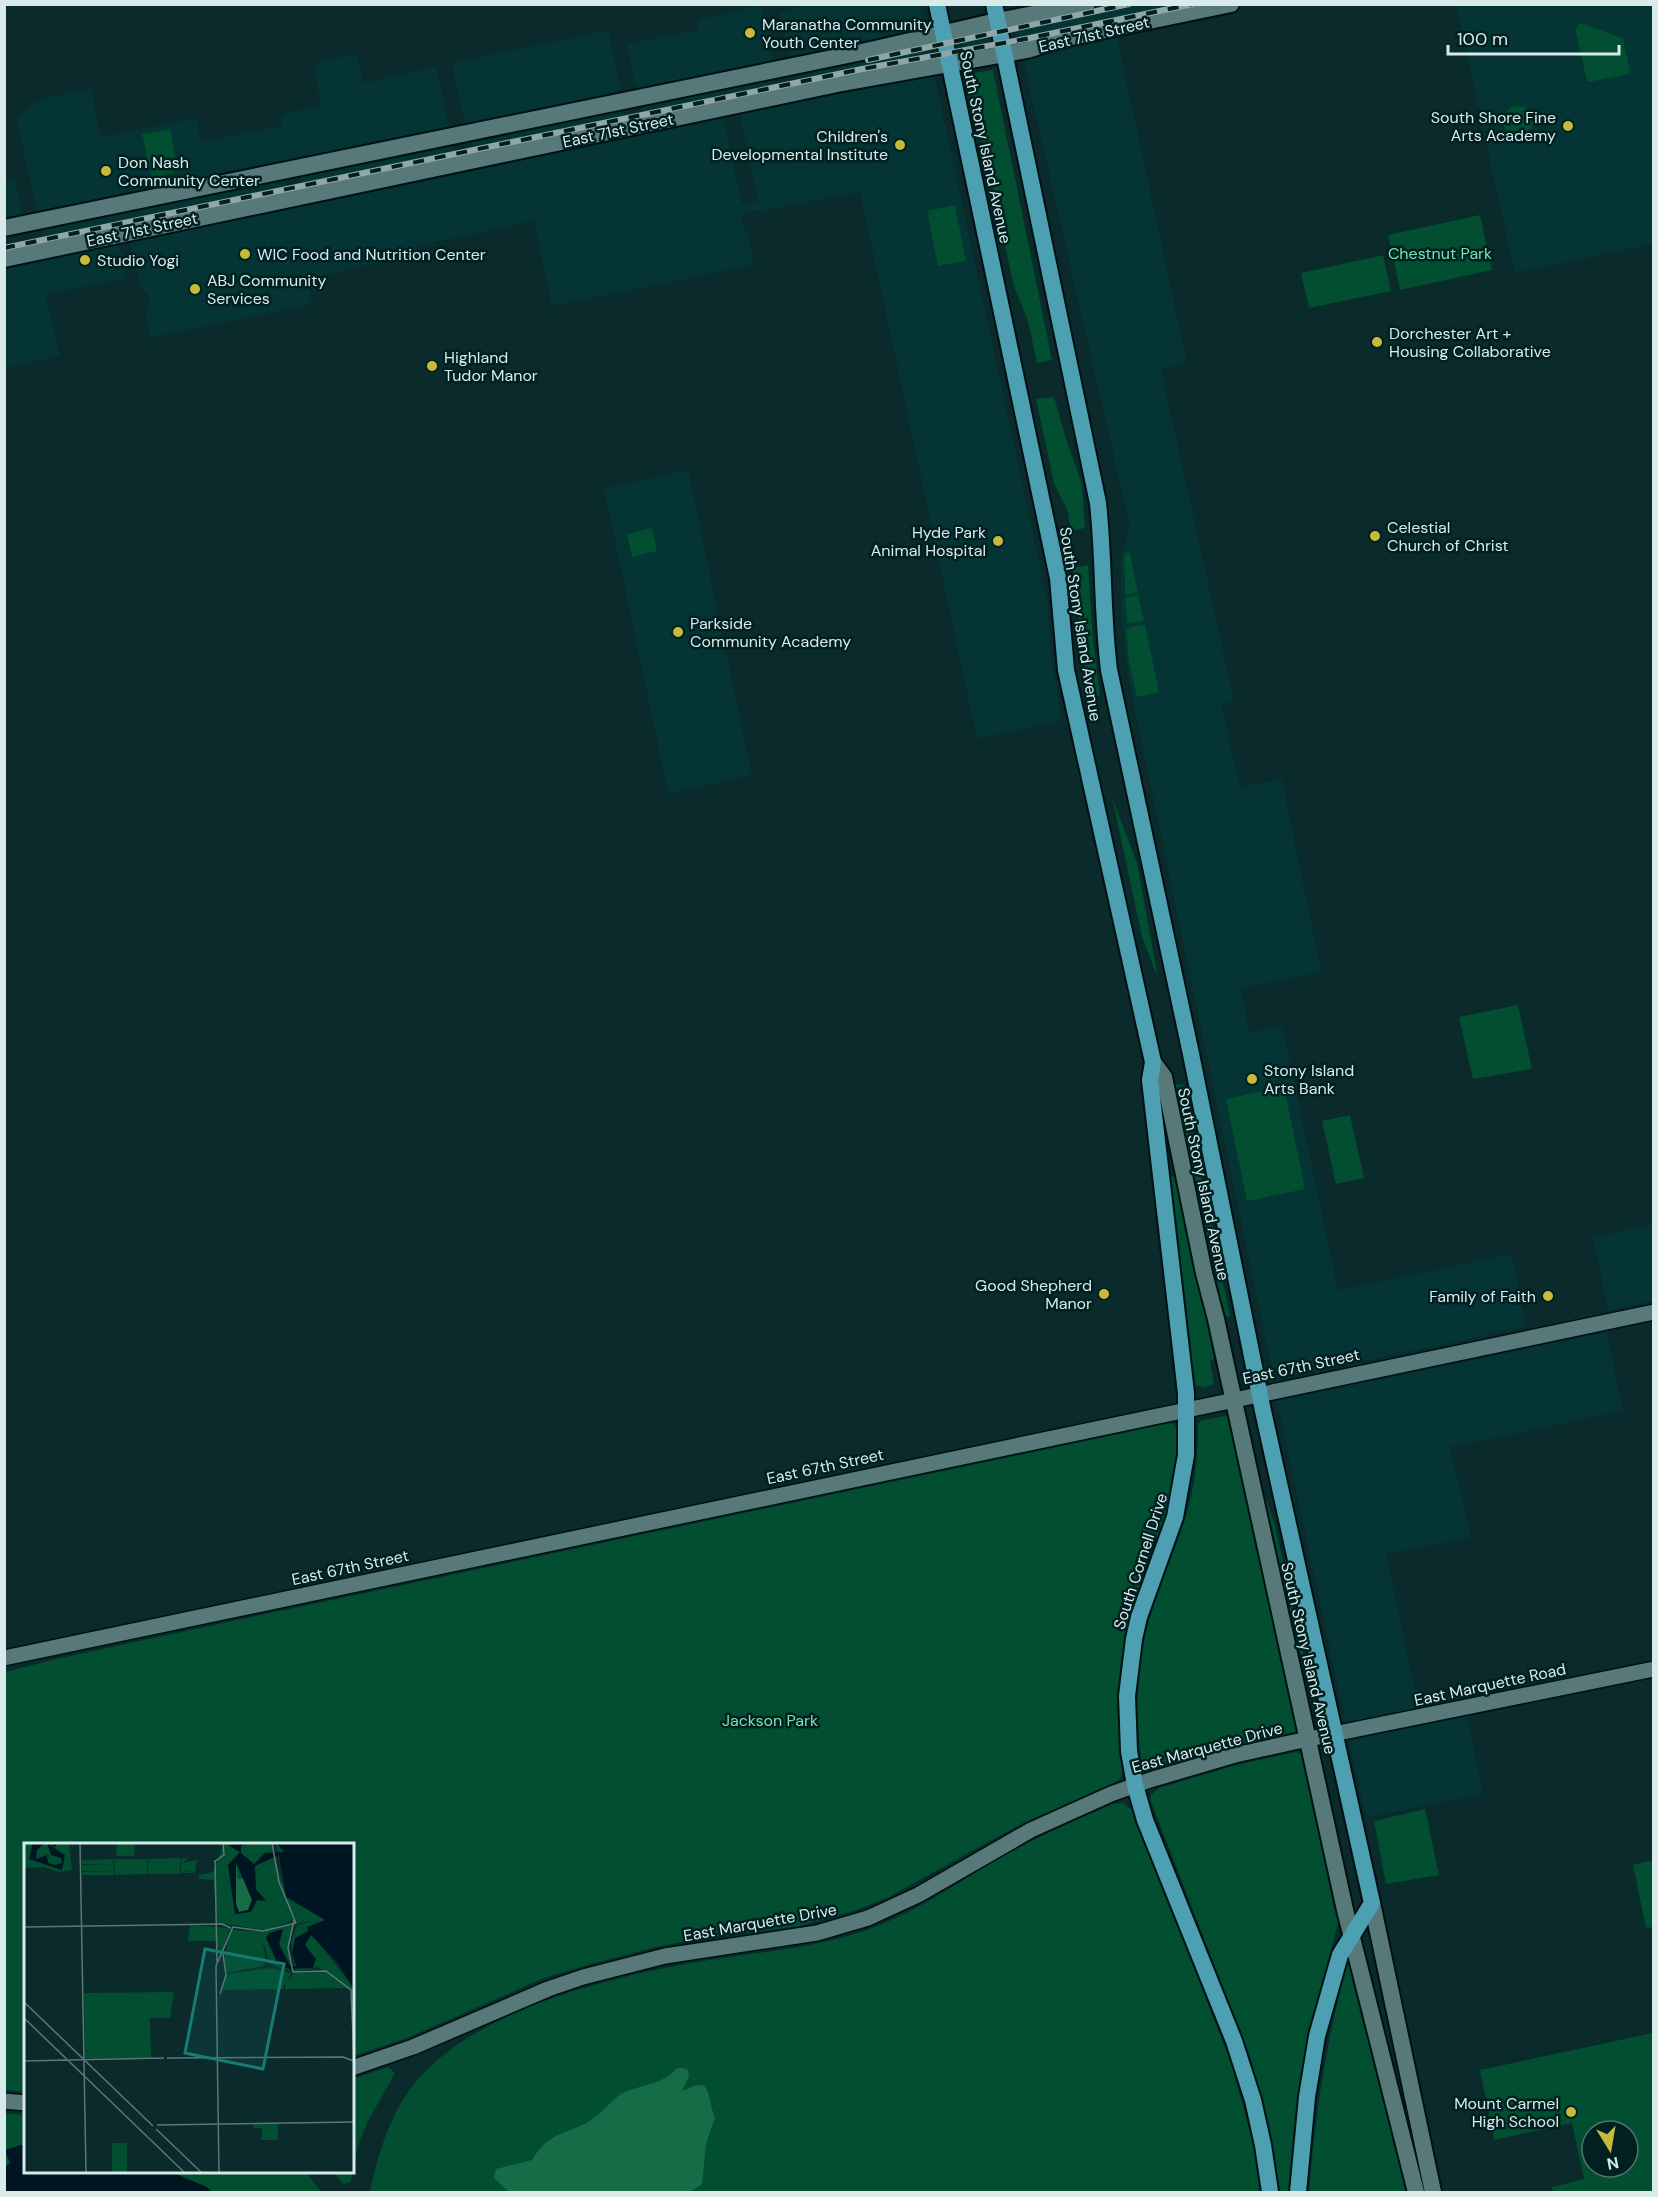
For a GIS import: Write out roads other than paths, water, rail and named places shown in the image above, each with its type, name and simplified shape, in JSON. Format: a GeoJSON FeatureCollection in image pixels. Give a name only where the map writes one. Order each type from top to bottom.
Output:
{"type":"FeatureCollection","features":[{"type":"Feature","properties":{"kind":"highway","name":"South Stony Island Avenue"},"geometry":{"type":"LineString","coordinates":[[937,4],[1058,578],[1066,670],[1153,1062]]}},
{"type":"Feature","properties":{"kind":"highway","name":"South Stony Island Avenue"},"geometry":{"type":"LineString","coordinates":[[996,13],[1098,502],[1103,543],[1105,643],[1109,670],[1191,1054],[1259,1393],[1372,1903]]}},
{"type":"Feature","properties":{"kind":"highway","name":"South Cornell Drive"},"geometry":{"type":"LineString","coordinates":[[1153,1062],[1150,1080],[1186,1409],[1186,1455],[1180,1498],[1172,1528],[1139,1617],[1129,1672],[1128,1739],[1135,1785],[1148,1829],[1237,2051],[1253,2100],[1270,2193]]}},
{"type":"Feature","properties":{"kind":"highway"},"geometry":{"type":"LineString","coordinates":[[1299,2193],[1307,2097],[1317,2036],[1340,1955],[1372,1903]]}},
{"type":"Feature","properties":{"kind":"main road","name":"East 71st Street"},"geometry":{"type":"LineString","coordinates":[[4,228],[842,57],[943,33],[996,13],[1087,4]]}},
{"type":"Feature","properties":{"kind":"main road","name":"East 71st Street"},"geometry":{"type":"LineString","coordinates":[[4,259],[837,84],[1005,54],[1062,39],[1231,4]]}},
{"type":"Feature","properties":{"kind":"main road","name":"South Stony Island Avenue"},"geometry":{"type":"LineString","coordinates":[[1153,1062],[1164,1077],[1204,1273],[1352,1937],[1416,2193]]}},
{"type":"Feature","properties":{"kind":"main road","name":"South Stony Island Avenue"},"geometry":{"type":"LineString","coordinates":[[1372,1903],[1433,2193]]}},
{"type":"Feature","properties":{"kind":"street","name":"East 67th Street"},"geometry":{"type":"LineString","coordinates":[[4,1658],[1653,1312]]}},
{"type":"Feature","properties":{"kind":"street","name":"East Marquette Road"},"geometry":{"type":"LineString","coordinates":[[1334,1735],[1653,1669]]}},
{"type":"Feature","properties":{"kind":"street","name":"East Marquette Drive"},"geometry":{"type":"LineString","coordinates":[[354,2067],[413,2047],[548,1989],[583,1977],[665,1956],[817,1933],[868,1918],[918,1895],[1031,1830],[1135,1785],[1235,1755],[1334,1735]]}},
{"type":"Feature","properties":{"kind":"street"},"geometry":{"type":"LineString","coordinates":[[4,2101],[24,2103]]}},
{"type":"Feature","properties":{"kind":"railway"},"geometry":{"type":"LineString","coordinates":[[868,60],[1129,4]]}},
{"type":"Feature","properties":{"kind":"railway"},"geometry":{"type":"LineString","coordinates":[[4,248],[862,69],[1025,39],[1193,4]]}},
{"type":"Feature","properties":{"kind":"place","name":"Maranatha Community Youth Center"},"geometry":{"type":"Point","coordinates":[750,33]}},
{"type":"Feature","properties":{"kind":"place","name":"South Shore Fine Arts Academy"},"geometry":{"type":"Point","coordinates":[1568,126]}},
{"type":"Feature","properties":{"kind":"place","name":"Children's Developmental Institute"},"geometry":{"type":"Point","coordinates":[900,145]}},
{"type":"Feature","properties":{"kind":"place","name":"Don Nash Community Center"},"geometry":{"type":"Point","coordinates":[106,171]}},
{"type":"Feature","properties":{"kind":"place","name":"WIC Food and Nutrition Center"},"geometry":{"type":"Point","coordinates":[245,254]}},
{"type":"Feature","properties":{"kind":"place","name":"Studio Yogi"},"geometry":{"type":"Point","coordinates":[85,260]}},
{"type":"Feature","properties":{"kind":"place","name":"ABJ Community Services"},"geometry":{"type":"Point","coordinates":[195,289]}},
{"type":"Feature","properties":{"kind":"place","name":"Dorchester Art + Housing Collaborative"},"geometry":{"type":"Point","coordinates":[1377,342]}},
{"type":"Feature","properties":{"kind":"place","name":"Highland Tudor Manor"},"geometry":{"type":"Point","coordinates":[432,366]}},
{"type":"Feature","properties":{"kind":"place","name":"Celestial Church of Christ"},"geometry":{"type":"Point","coordinates":[1375,536]}},
{"type":"Feature","properties":{"kind":"place","name":"Hyde Park Animal Hospital"},"geometry":{"type":"Point","coordinates":[998,541]}},
{"type":"Feature","properties":{"kind":"place","name":"Parkside Community Academy"},"geometry":{"type":"Point","coordinates":[678,632]}},
{"type":"Feature","properties":{"kind":"place","name":"Stony Island Arts Bank"},"geometry":{"type":"Point","coordinates":[1252,1079]}},
{"type":"Feature","properties":{"kind":"place","name":"Good Shepherd Manor"},"geometry":{"type":"Point","coordinates":[1104,1294]}},
{"type":"Feature","properties":{"kind":"place","name":"Family of Faith"},"geometry":{"type":"Point","coordinates":[1548,1296]}},
{"type":"Feature","properties":{"kind":"place","name":"Mount Carmel High School"},"geometry":{"type":"Point","coordinates":[1571,2112]}},
{"type":"Feature","properties":{"kind":"park label","name":"Chestnut Park"},"geometry":{"type":"Point","coordinates":[1440,253]}},
{"type":"Feature","properties":{"kind":"park label","name":"Jackson Park"},"geometry":{"type":"Point","coordinates":[770,1720]}}]}
